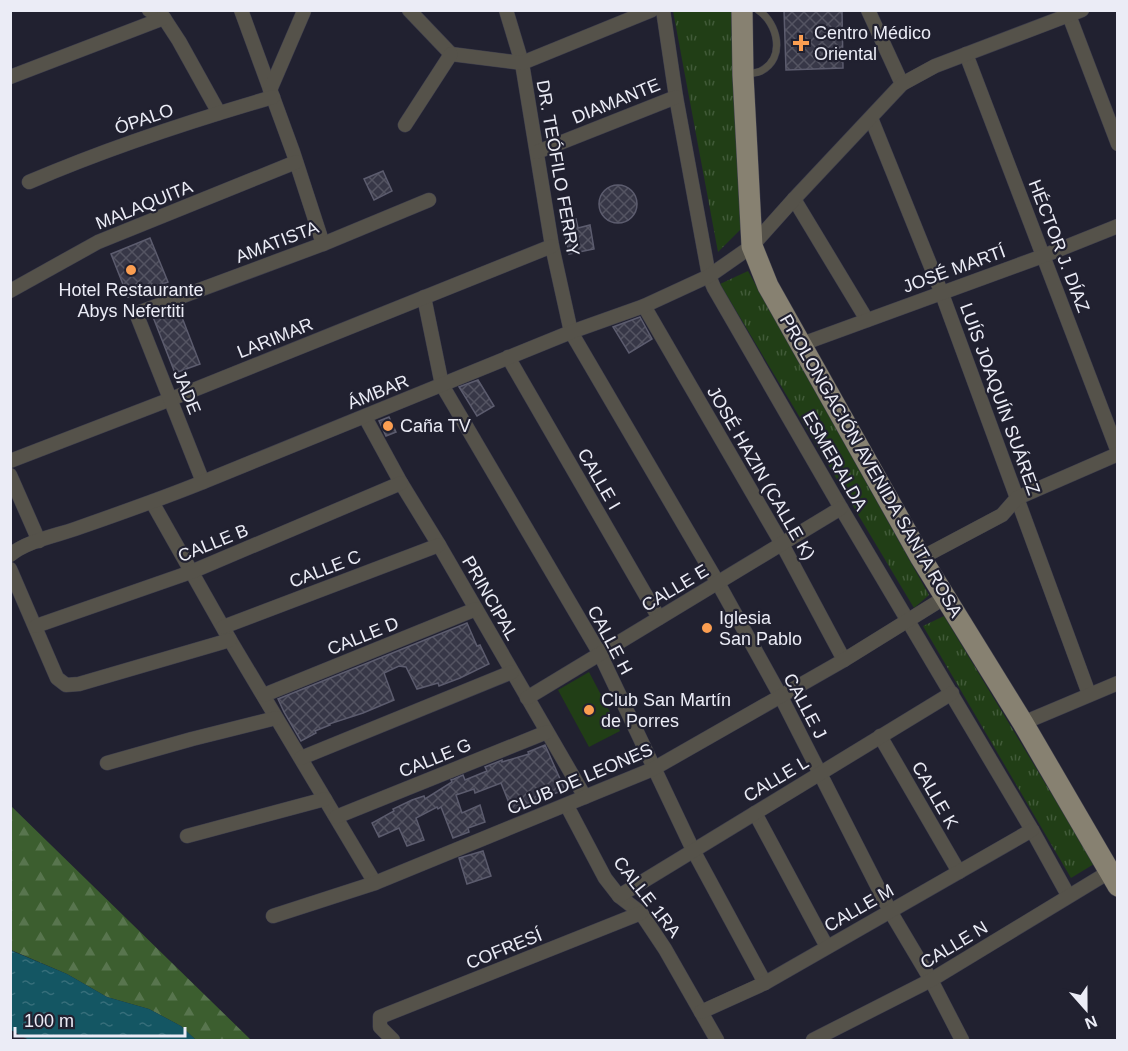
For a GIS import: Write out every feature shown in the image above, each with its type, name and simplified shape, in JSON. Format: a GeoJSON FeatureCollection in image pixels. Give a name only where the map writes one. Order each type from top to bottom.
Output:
{"type":"FeatureCollection","features":[{"type":"Feature","properties":{"kind":"main road","name":"PROLONGACIÓN AVENIDA SANTA ROSA"},"geometry":{"type":"LineString","coordinates":[[742,10],[752,246],[768,286],[944,598],[1023,723],[1113,879]]}},
{"type":"Feature","properties":{"kind":"street"},"geometry":{"type":"LineString","coordinates":[[149,10],[164,18],[179,40],[219,113]]}},
{"type":"Feature","properties":{"kind":"street"},"geometry":{"type":"LineString","coordinates":[[241,10],[323,244]]}},
{"type":"Feature","properties":{"kind":"street"},"geometry":{"type":"LineString","coordinates":[[409,10],[451,54],[522,63],[652,10]]}},
{"type":"Feature","properties":{"kind":"street","name":"DR. TEÓFILO FERRY"},"geometry":{"type":"LineString","coordinates":[[506,10],[522,63],[552,246],[571,332]]}},
{"type":"Feature","properties":{"kind":"street","name":"ESMERALDA"},"geometry":{"type":"LineString","coordinates":[[663,10],[676,97],[709,276],[714,288],[1068,895]]}},
{"type":"Feature","properties":{"kind":"street"},"geometry":{"type":"LineString","coordinates":[[868,10],[902,84]]}},
{"type":"Feature","properties":{"kind":"street"},"geometry":{"type":"LineString","coordinates":[[272,94],[304,11]]}},
{"type":"Feature","properties":{"kind":"street"},"geometry":{"type":"LineString","coordinates":[[1073,12],[1118,144]]}},
{"type":"Feature","properties":{"kind":"street","name":"ÁMBAR"},"geometry":{"type":"LineString","coordinates":[[10,555],[16,550],[39,541],[203,482],[508,357],[644,306],[709,276],[752,246],[902,84],[935,66],[1073,12]]}},
{"type":"Feature","properties":{"kind":"street"},"geometry":{"type":"LineString","coordinates":[[10,77],[164,18]]}},
{"type":"Feature","properties":{"kind":"street"},"geometry":{"type":"LineString","coordinates":[[405,125],[451,54]]}},
{"type":"Feature","properties":{"kind":"street","name":"HÉCTOR J. DÍAZ"},"geometry":{"type":"LineString","coordinates":[[966,54],[1118,453]]}},
{"type":"Feature","properties":{"kind":"street","name":"ÓPALO"},"geometry":{"type":"LineString","coordinates":[[28,182],[128,143],[272,94]]}},
{"type":"Feature","properties":{"kind":"street","name":"DIAMANTE"},"geometry":{"type":"LineString","coordinates":[[537,152],[676,97]]}},
{"type":"Feature","properties":{"kind":"street","name":"LUÍS JOAQUÍN SUÁREZ"},"geometry":{"type":"LineString","coordinates":[[872,118],[942,294],[1089,694]]}},
{"type":"Feature","properties":{"kind":"street","name":"MALAQUITA"},"geometry":{"type":"LineString","coordinates":[[10,291],[98,242],[296,162]]}},
{"type":"Feature","properties":{"kind":"street"},"geometry":{"type":"LineString","coordinates":[[794,199],[867,320]]}},
{"type":"Feature","properties":{"kind":"street","name":"AMATISTA"},"geometry":{"type":"LineString","coordinates":[[138,315],[140,312],[323,244],[429,200]]}},
{"type":"Feature","properties":{"kind":"street","name":"JOSÉ MARTÍ"},"geometry":{"type":"LineString","coordinates":[[802,344],[942,294],[1118,226]]}},
{"type":"Feature","properties":{"kind":"street","name":"LARIMAR"},"geometry":{"type":"LineString","coordinates":[[10,461],[552,246]]}},
{"type":"Feature","properties":{"kind":"street","name":"CALLE H"},"geometry":{"type":"LineString","coordinates":[[424,297],[442,385],[600,654],[693,850],[765,983]]}},
{"type":"Feature","properties":{"kind":"street","name":"JOSÉ HAZIN (CALLE K)"},"geometry":{"type":"LineString","coordinates":[[644,306],[782,544],[844,660]]}},
{"type":"Feature","properties":{"kind":"street","name":"JADE"},"geometry":{"type":"LineString","coordinates":[[138,315],[203,482]]}},
{"type":"Feature","properties":{"kind":"street","name":"CALLE J"},"geometry":{"type":"LineString","coordinates":[[571,332],[718,583],[780,695],[890,911],[931,980],[962,1041]]}},
{"type":"Feature","properties":{"kind":"street","name":"CALLE I"},"geometry":{"type":"LineString","coordinates":[[508,357],[659,618]]}},
{"type":"Feature","properties":{"kind":"street","name":"PRINCIPAL"},"geometry":{"type":"LineString","coordinates":[[365,417],[401,483],[585,797]]}},
{"type":"Feature","properties":{"kind":"street"},"geometry":{"type":"LineString","coordinates":[[921,558],[1002,515],[1017,498],[1118,453]]}},
{"type":"Feature","properties":{"kind":"street"},"geometry":{"type":"LineString","coordinates":[[10,475],[39,541]]}},
{"type":"Feature","properties":{"kind":"street","name":"CALLE B"},"geometry":{"type":"LineString","coordinates":[[36,626],[191,572],[401,483]]}},
{"type":"Feature","properties":{"kind":"street"},"geometry":{"type":"LineString","coordinates":[[152,502],[230,640],[375,883]]}},
{"type":"Feature","properties":{"kind":"street","name":"CALLE E"},"geometry":{"type":"LineString","coordinates":[[527,698],[841,508]]}},
{"type":"Feature","properties":{"kind":"street","name":"CALLE C"},"geometry":{"type":"LineString","coordinates":[[223,627],[439,545]]}},
{"type":"Feature","properties":{"kind":"street"},"geometry":{"type":"LineString","coordinates":[[10,569],[57,678],[66,685],[79,684],[230,640]]}},
{"type":"Feature","properties":{"kind":"street","name":"CLUB DE LEONES"},"geometry":{"type":"LineString","coordinates":[[273,916],[375,883],[653,769],[844,660],[944,598]]}},
{"type":"Feature","properties":{"kind":"street","name":"CALLE D"},"geometry":{"type":"LineString","coordinates":[[264,695],[476,609]]}},
{"type":"Feature","properties":{"kind":"street"},"geometry":{"type":"LineString","coordinates":[[301,758],[512,672]]}},
{"type":"Feature","properties":{"kind":"street"},"geometry":{"type":"LineString","coordinates":[[1023,723],[1118,683]]}},
{"type":"Feature","properties":{"kind":"street","name":"CALLE L"},"geometry":{"type":"LineString","coordinates":[[619,896],[952,693]]}},
{"type":"Feature","properties":{"kind":"street"},"geometry":{"type":"LineString","coordinates":[[107,763],[276,718]]}},
{"type":"Feature","properties":{"kind":"street","name":"CALLE G"},"geometry":{"type":"LineString","coordinates":[[336,817],[547,732]]}},
{"type":"Feature","properties":{"kind":"street","name":"CALLE K"},"geometry":{"type":"LineString","coordinates":[[880,736],[959,872]]}},
{"type":"Feature","properties":{"kind":"street"},"geometry":{"type":"LineString","coordinates":[[187,836],[325,799]]}},
{"type":"Feature","properties":{"kind":"street","name":"CALLE 1RA"},"geometry":{"type":"LineString","coordinates":[[567,806],[605,878],[619,896],[641,913],[665,949],[717,1041]]}},
{"type":"Feature","properties":{"kind":"street"},"geometry":{"type":"LineString","coordinates":[[755,813],[827,947]]}},
{"type":"Feature","properties":{"kind":"street","name":"CALLE M"},"geometry":{"type":"LineString","coordinates":[[701,1012],[765,983],[1032,830]]}},
{"type":"Feature","properties":{"kind":"street","name":"CALLE N"},"geometry":{"type":"LineString","coordinates":[[813,1041],[931,980],[1068,895],[1113,879]]}},
{"type":"Feature","properties":{"kind":"street","name":"COFRESÍ"},"geometry":{"type":"LineString","coordinates":[[393,1041],[380,1027],[380,1017],[641,913]]}},
{"type":"Feature","properties":{"kind":"lane"},"geometry":{"type":"LineString","coordinates":[[743,75],[760,72],[766,68],[776,48],[777,41],[773,26],[758,10]]}},
{"type":"Feature","properties":{"kind":"green space"},"geometry":{"type":"Polygon","coordinates":[[[673,11],[735,11],[741,229],[718,252],[673,11]]]}},
{"type":"Feature","properties":{"kind":"green space"},"geometry":{"type":"Polygon","coordinates":[[[748,271],[929,595],[914,608],[720,284],[748,271]]]}},
{"type":"Feature","properties":{"kind":"green space"},"geometry":{"type":"Polygon","coordinates":[[[944,616],[1094,864],[1071,878],[923,626],[944,616]]]}},
{"type":"Feature","properties":{"kind":"green space","name":"Club San Martín de Porres"},"geometry":{"type":"Polygon","coordinates":[[[589,672],[620,731],[589,747],[558,690],[589,672]]]}},
{"type":"Feature","properties":{"kind":"green space"},"geometry":{"type":"Polygon","coordinates":[[[10,805],[251,1040],[196,1040],[181,1026],[149,1009],[107,997],[67,974],[11,950],[10,805]]]}},
{"type":"Feature","properties":{"kind":"water"},"geometry":{"type":"Polygon","coordinates":[[[10,950],[67,974],[107,997],[149,1009],[181,1026],[196,1040],[29,1040],[11,1030],[10,950]]]}},
{"type":"Feature","properties":{"kind":"building"},"geometry":{"type":"Polygon","coordinates":[[[784,10],[842,10],[843,68],[786,70],[784,10]]]}},
{"type":"Feature","properties":{"kind":"building"},"geometry":{"type":"Polygon","coordinates":[[[383,171],[392,191],[374,200],[364,179],[383,171]]]}},
{"type":"Feature","properties":{"kind":"building"},"geometry":{"type":"Polygon","coordinates":[[[618,185],[632,190],[637,204],[632,218],[618,223],[604,218],[599,204],[604,190],[618,185]]]}},
{"type":"Feature","properties":{"kind":"building"},"geometry":{"type":"Polygon","coordinates":[[[576,219],[578,228],[590,225],[594,249],[569,254],[563,222],[576,219]]]}},
{"type":"Feature","properties":{"kind":"building"},"geometry":{"type":"Polygon","coordinates":[[[150,238],[168,282],[128,297],[111,254],[150,238]]]}},
{"type":"Feature","properties":{"kind":"building"},"geometry":{"type":"Polygon","coordinates":[[[178,307],[200,364],[175,373],[153,317],[178,307]]]}},
{"type":"Feature","properties":{"kind":"building"},"geometry":{"type":"Polygon","coordinates":[[[640,317],[652,339],[629,353],[613,327],[640,317]]]}},
{"type":"Feature","properties":{"kind":"building"},"geometry":{"type":"Polygon","coordinates":[[[478,380],[494,406],[477,416],[459,387],[478,380]]]}},
{"type":"Feature","properties":{"kind":"building","name":"Caña TV"},"geometry":{"type":"Polygon","coordinates":[[[389,417],[396,432],[386,436],[379,421],[389,417]]]}},
{"type":"Feature","properties":{"kind":"building"},"geometry":{"type":"Polygon","coordinates":[[[467,623],[477,646],[480,645],[489,664],[460,678],[439,686],[438,683],[417,689],[406,667],[399,666],[384,673],[394,700],[329,724],[301,741],[278,699],[467,623]]]}},
{"type":"Feature","properties":{"kind":"building"},"geometry":{"type":"Polygon","coordinates":[[[545,745],[565,790],[541,798],[513,813],[501,783],[475,793],[474,789],[456,795],[462,813],[480,805],[485,822],[468,828],[469,832],[453,838],[441,807],[438,809],[437,807],[416,818],[424,840],[407,846],[399,828],[379,837],[372,823],[394,811],[393,809],[424,796],[425,799],[452,782],[451,780],[463,775],[465,780],[487,771],[485,767],[502,760],[502,762],[529,754],[528,752],[545,745]]]}},
{"type":"Feature","properties":{"kind":"building"},"geometry":{"type":"Polygon","coordinates":[[[483,851],[491,876],[467,884],[459,858],[483,851]]]}},
{"type":"Feature","properties":{"kind":"place","name":"Centro Médico Oriental"},"geometry":{"type":"Point","coordinates":[801,43]}},
{"type":"Feature","properties":{"kind":"place","name":"Hotel Restaurante Abys Nefertiti"},"geometry":{"type":"Point","coordinates":[131,270]}},
{"type":"Feature","properties":{"kind":"place","name":"Caña TV"},"geometry":{"type":"Point","coordinates":[388,426]}},
{"type":"Feature","properties":{"kind":"place","name":"Iglesia San Pablo"},"geometry":{"type":"Point","coordinates":[707,628]}},
{"type":"Feature","properties":{"kind":"place","name":"Club San Martín de Porres"},"geometry":{"type":"Point","coordinates":[589,710]}}]}
